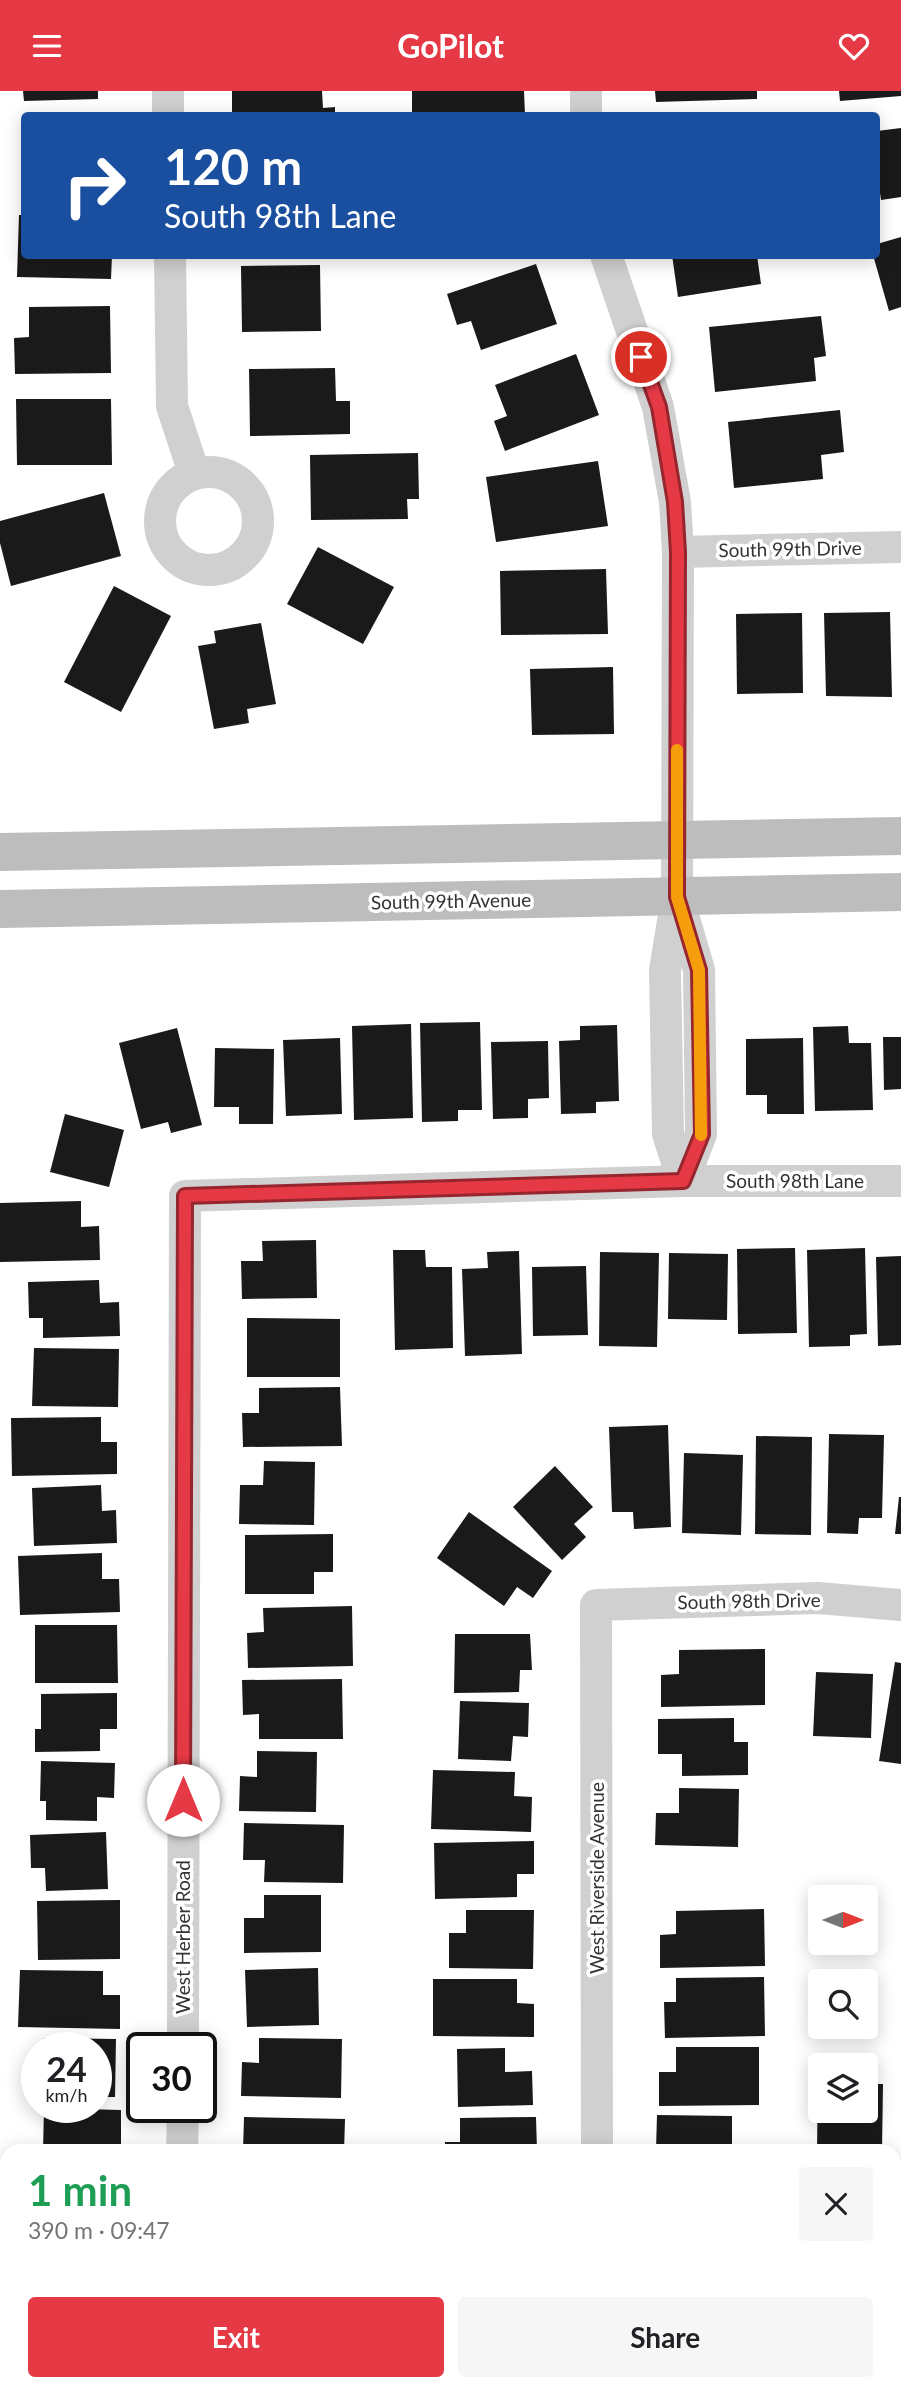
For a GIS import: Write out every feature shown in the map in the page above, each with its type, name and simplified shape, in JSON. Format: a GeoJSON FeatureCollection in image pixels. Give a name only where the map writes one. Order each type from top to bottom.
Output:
{"type":"FeatureCollection","features":[{"type":"Feature","properties":{"kind":"main road"},"geometry":{"type":"LineString","coordinates":[[0,852],[901,836]]}},
{"type":"Feature","properties":{"kind":"main road","name":"South 99th Avenue"},"geometry":{"type":"LineString","coordinates":[[0,909],[901,892]]}},
{"type":"Feature","properties":{"kind":"street"},"geometry":{"type":"LineString","coordinates":[[168,91],[168,112]]}},
{"type":"Feature","properties":{"kind":"street"},"geometry":{"type":"LineString","coordinates":[[586,91],[586,112]]}},
{"type":"Feature","properties":{"kind":"street"},"geometry":{"type":"LineString","coordinates":[[170,259],[172,407],[194,474]]}},
{"type":"Feature","properties":{"kind":"street"},"geometry":{"type":"LineString","coordinates":[[607,259],[659,407],[675,502],[678,552],[677,897],[699,970],[702,1134],[683,1181]]}},
{"type":"Feature","properties":{"kind":"street","name":"South 99th Drive"},"geometry":{"type":"LineString","coordinates":[[678,552],[901,547]]}},
{"type":"Feature","properties":{"kind":"street","name":"South 98th Lane"},"geometry":{"type":"LineString","coordinates":[[185,1196],[683,1181],[901,1181]]}},
{"type":"Feature","properties":{"kind":"street","name":"West Herber Road"},"geometry":{"type":"LineString","coordinates":[[183,2032],[185,1196]]}},
{"type":"Feature","properties":{"kind":"street","name":"South 98th Drive"},"geometry":{"type":"LineString","coordinates":[[596,1605],[818,1598],[901,1605]]}},
{"type":"Feature","properties":{"kind":"street","name":"West Riverside Avenue"},"geometry":{"type":"LineString","coordinates":[[596,1605],[597,2144]]}},
{"type":"Feature","properties":{"kind":"street"},"geometry":{"type":"LineString","coordinates":[[183,2123],[183,2144]]}},
{"type":"Feature","properties":{"kind":"building"},"geometry":{"type":"Polygon","coordinates":[[[23,91],[98,91],[98,99],[24,101],[23,91]]]}},
{"type":"Feature","properties":{"kind":"building"},"geometry":{"type":"Polygon","coordinates":[[[232,91],[322,91],[323,108],[335,107],[335,112],[232,112],[232,91]]]}},
{"type":"Feature","properties":{"kind":"building"},"geometry":{"type":"Polygon","coordinates":[[[412,91],[524,91],[525,112],[412,112],[412,91]]]}},
{"type":"Feature","properties":{"kind":"building"},"geometry":{"type":"Polygon","coordinates":[[[655,91],[757,91],[757,99],[656,102],[655,91]]]}},
{"type":"Feature","properties":{"kind":"building"},"geometry":{"type":"Polygon","coordinates":[[[839,91],[901,91],[901,96],[840,101],[839,91]]]}},
{"type":"Feature","properties":{"kind":"building"},"geometry":{"type":"Polygon","coordinates":[[[901,128],[901,197],[881,200],[880,131],[901,128]]]}},
{"type":"Feature","properties":{"kind":"building"},"geometry":{"type":"Polygon","coordinates":[[[19,215],[21,259],[112,259],[111,279],[17,277],[19,215]]]}},
{"type":"Feature","properties":{"kind":"building"},"geometry":{"type":"Polygon","coordinates":[[[901,237],[901,307],[889,311],[874,259],[880,259],[880,243],[901,237]]]}},
{"type":"Feature","properties":{"kind":"building"},"geometry":{"type":"Polygon","coordinates":[[[673,259],[758,259],[761,284],[678,297],[673,259]]]}},
{"type":"Feature","properties":{"kind":"building"},"geometry":{"type":"Polygon","coordinates":[[[536,264],[557,324],[481,350],[471,321],[457,325],[447,294],[536,264]]]}},
{"type":"Feature","properties":{"kind":"building"},"geometry":{"type":"Polygon","coordinates":[[[320,265],[321,331],[242,332],[241,266],[320,265]]]}},
{"type":"Feature","properties":{"kind":"building"},"geometry":{"type":"Polygon","coordinates":[[[110,306],[111,373],[15,374],[14,338],[29,337],[29,307],[110,306]]]}},
{"type":"Feature","properties":{"kind":"building"},"geometry":{"type":"Polygon","coordinates":[[[821,316],[826,356],[814,358],[816,381],[715,392],[709,327],[821,316]]]}},
{"type":"Feature","properties":{"kind":"building"},"geometry":{"type":"Polygon","coordinates":[[[576,354],[599,415],[505,451],[494,421],[507,416],[495,385],[576,354]]]}},
{"type":"Feature","properties":{"kind":"building"},"geometry":{"type":"Polygon","coordinates":[[[335,368],[336,401],[350,401],[350,434],[250,436],[249,369],[335,368]]]}},
{"type":"Feature","properties":{"kind":"building"},"geometry":{"type":"Polygon","coordinates":[[[16,399],[111,399],[112,465],[17,465],[16,399]]]}},
{"type":"Feature","properties":{"kind":"building"},"geometry":{"type":"Polygon","coordinates":[[[840,410],[844,452],[821,455],[823,479],[734,488],[728,422],[840,410]]]}},
{"type":"Feature","properties":{"kind":"building"},"geometry":{"type":"Polygon","coordinates":[[[418,453],[419,499],[407,499],[408,519],[311,520],[310,455],[418,453]]]}},
{"type":"Feature","properties":{"kind":"building"},"geometry":{"type":"Polygon","coordinates":[[[598,461],[608,526],[496,542],[486,477],[598,461]]]}},
{"type":"Feature","properties":{"kind":"building"},"geometry":{"type":"Polygon","coordinates":[[[104,493],[121,556],[11,586],[0,543],[0,521],[104,493]]]}},
{"type":"Feature","properties":{"kind":"building"},"geometry":{"type":"Polygon","coordinates":[[[318,547],[394,587],[363,644],[287,604],[318,547]]]}},
{"type":"Feature","properties":{"kind":"building"},"geometry":{"type":"Polygon","coordinates":[[[606,569],[608,634],[501,635],[500,571],[606,569]]]}},
{"type":"Feature","properties":{"kind":"building"},"geometry":{"type":"Polygon","coordinates":[[[114,586],[171,616],[121,712],[64,682],[114,586]]]}},
{"type":"Feature","properties":{"kind":"building"},"geometry":{"type":"Polygon","coordinates":[[[890,612],[892,697],[826,696],[824,613],[890,612]]]}},
{"type":"Feature","properties":{"kind":"building"},"geometry":{"type":"Polygon","coordinates":[[[802,613],[803,693],[737,694],[736,614],[802,613]]]}},
{"type":"Feature","properties":{"kind":"building"},"geometry":{"type":"Polygon","coordinates":[[[261,623],[276,704],[247,709],[249,723],[214,729],[198,646],[216,643],[214,631],[261,623]]]}},
{"type":"Feature","properties":{"kind":"building"},"geometry":{"type":"Polygon","coordinates":[[[613,667],[614,734],[532,735],[530,669],[613,667]]]}},
{"type":"Feature","properties":{"kind":"building"},"geometry":{"type":"Polygon","coordinates":[[[480,1022],[482,1110],[458,1110],[458,1121],[422,1122],[420,1023],[480,1022]]]}},
{"type":"Feature","properties":{"kind":"building"},"geometry":{"type":"Polygon","coordinates":[[[411,1024],[413,1118],[354,1120],[352,1026],[411,1024]]]}},
{"type":"Feature","properties":{"kind":"building"},"geometry":{"type":"Polygon","coordinates":[[[617,1025],[619,1101],[596,1102],[596,1113],[561,1114],[559,1041],[580,1040],[580,1026],[617,1025]]]}},
{"type":"Feature","properties":{"kind":"building"},"geometry":{"type":"Polygon","coordinates":[[[848,1026],[849,1043],[871,1043],[873,1110],[815,1111],[813,1027],[848,1026]]]}},
{"type":"Feature","properties":{"kind":"building"},"geometry":{"type":"Polygon","coordinates":[[[177,1028],[202,1125],[171,1133],[168,1122],[141,1129],[119,1043],[177,1028]]]}},
{"type":"Feature","properties":{"kind":"building"},"geometry":{"type":"Polygon","coordinates":[[[883,1037],[901,1037],[901,1089],[884,1090],[883,1037]]]}},
{"type":"Feature","properties":{"kind":"building"},"geometry":{"type":"Polygon","coordinates":[[[340,1038],[342,1114],[286,1116],[283,1040],[340,1038]]]}},
{"type":"Feature","properties":{"kind":"building"},"geometry":{"type":"Polygon","coordinates":[[[803,1038],[804,1114],[767,1114],[767,1095],[746,1095],[746,1039],[803,1038]]]}},
{"type":"Feature","properties":{"kind":"building"},"geometry":{"type":"Polygon","coordinates":[[[548,1041],[549,1098],[528,1099],[528,1118],[493,1119],[491,1042],[548,1041]]]}},
{"type":"Feature","properties":{"kind":"building"},"geometry":{"type":"Polygon","coordinates":[[[215,1048],[274,1049],[273,1124],[239,1124],[239,1107],[214,1107],[215,1048]]]}},
{"type":"Feature","properties":{"kind":"building"},"geometry":{"type":"Polygon","coordinates":[[[65,1114],[124,1130],[109,1187],[50,1172],[65,1114]]]}},
{"type":"Feature","properties":{"kind":"building"},"geometry":{"type":"Polygon","coordinates":[[[81,1201],[81,1227],[99,1226],[100,1260],[0,1262],[0,1203],[81,1201]]]}},
{"type":"Feature","properties":{"kind":"building"},"geometry":{"type":"Polygon","coordinates":[[[316,1240],[317,1298],[242,1299],[241,1261],[263,1261],[262,1241],[316,1240]]]}},
{"type":"Feature","properties":{"kind":"building"},"geometry":{"type":"Polygon","coordinates":[[[795,1248],[797,1333],[738,1334],[737,1249],[795,1248]]]}},
{"type":"Feature","properties":{"kind":"building"},"geometry":{"type":"Polygon","coordinates":[[[865,1248],[867,1334],[850,1335],[850,1346],[809,1347],[807,1250],[865,1248]]]}},
{"type":"Feature","properties":{"kind":"building"},"geometry":{"type":"Polygon","coordinates":[[[393,1250],[425,1250],[426,1267],[452,1267],[453,1348],[395,1350],[393,1250]]]}},
{"type":"Feature","properties":{"kind":"building"},"geometry":{"type":"Polygon","coordinates":[[[519,1251],[522,1354],[465,1356],[462,1269],[488,1268],[487,1252],[519,1251]]]}},
{"type":"Feature","properties":{"kind":"building"},"geometry":{"type":"Polygon","coordinates":[[[600,1252],[659,1253],[657,1347],[599,1346],[600,1252]]]}},
{"type":"Feature","properties":{"kind":"building"},"geometry":{"type":"Polygon","coordinates":[[[669,1253],[728,1254],[727,1320],[668,1319],[669,1253]]]}},
{"type":"Feature","properties":{"kind":"building"},"geometry":{"type":"Polygon","coordinates":[[[901,1256],[901,1345],[878,1346],[876,1257],[901,1256]]]}},
{"type":"Feature","properties":{"kind":"building"},"geometry":{"type":"Polygon","coordinates":[[[586,1266],[588,1335],[533,1336],[532,1267],[586,1266]]]}},
{"type":"Feature","properties":{"kind":"building"},"geometry":{"type":"Polygon","coordinates":[[[99,1280],[100,1303],[119,1302],[120,1336],[43,1338],[43,1318],[29,1318],[28,1282],[99,1280]]]}},
{"type":"Feature","properties":{"kind":"building"},"geometry":{"type":"Polygon","coordinates":[[[247,1318],[340,1319],[340,1377],[247,1377],[247,1318]]]}},
{"type":"Feature","properties":{"kind":"building"},"geometry":{"type":"Polygon","coordinates":[[[34,1348],[119,1349],[118,1407],[32,1406],[34,1348]]]}},
{"type":"Feature","properties":{"kind":"building"},"geometry":{"type":"Polygon","coordinates":[[[340,1387],[342,1446],[243,1447],[242,1413],[259,1413],[259,1388],[340,1387]]]}},
{"type":"Feature","properties":{"kind":"building"},"geometry":{"type":"Polygon","coordinates":[[[101,1417],[101,1442],[117,1442],[117,1474],[12,1476],[11,1418],[101,1417]]]}},
{"type":"Feature","properties":{"kind":"building"},"geometry":{"type":"Polygon","coordinates":[[[668,1425],[671,1527],[634,1529],[633,1512],[612,1512],[609,1427],[668,1425]]]}},
{"type":"Feature","properties":{"kind":"building"},"geometry":{"type":"Polygon","coordinates":[[[829,1434],[884,1435],[882,1518],[859,1518],[858,1534],[827,1533],[829,1434]]]}},
{"type":"Feature","properties":{"kind":"building"},"geometry":{"type":"Polygon","coordinates":[[[756,1436],[812,1437],[811,1535],[755,1534],[756,1436]]]}},
{"type":"Feature","properties":{"kind":"building"},"geometry":{"type":"Polygon","coordinates":[[[684,1453],[743,1455],[741,1535],[682,1533],[684,1453]]]}},
{"type":"Feature","properties":{"kind":"building"},"geometry":{"type":"Polygon","coordinates":[[[264,1461],[315,1462],[314,1525],[239,1524],[240,1485],[263,1485],[264,1461]]]}},
{"type":"Feature","properties":{"kind":"building"},"geometry":{"type":"Polygon","coordinates":[[[555,1466],[593,1507],[574,1524],[586,1537],[562,1560],[513,1507],[555,1466]]]}},
{"type":"Feature","properties":{"kind":"building"},"geometry":{"type":"Polygon","coordinates":[[[101,1485],[102,1511],[116,1510],[117,1543],[34,1546],[32,1488],[101,1485]]]}},
{"type":"Feature","properties":{"kind":"building"},"geometry":{"type":"Polygon","coordinates":[[[899,1497],[901,1534],[895,1534],[899,1497]]]}},
{"type":"Feature","properties":{"kind":"building"},"geometry":{"type":"Polygon","coordinates":[[[469,1512],[552,1571],[533,1598],[517,1587],[504,1606],[437,1558],[469,1512]]]}},
{"type":"Feature","properties":{"kind":"building"},"geometry":{"type":"Polygon","coordinates":[[[333,1534],[333,1572],[314,1572],[314,1594],[245,1594],[245,1535],[333,1534]]]}},
{"type":"Feature","properties":{"kind":"building"},"geometry":{"type":"Polygon","coordinates":[[[102,1553],[102,1579],[119,1579],[120,1612],[20,1615],[18,1556],[102,1553]]]}},
{"type":"Feature","properties":{"kind":"building"},"geometry":{"type":"Polygon","coordinates":[[[352,1606],[353,1666],[248,1668],[247,1633],[264,1632],[263,1608],[352,1606]]]}},
{"type":"Feature","properties":{"kind":"building"},"geometry":{"type":"Polygon","coordinates":[[[35,1625],[117,1625],[118,1683],[35,1683],[35,1625]]]}},
{"type":"Feature","properties":{"kind":"building"},"geometry":{"type":"Polygon","coordinates":[[[455,1634],[530,1634],[532,1670],[520,1670],[519,1692],[454,1693],[455,1634]]]}},
{"type":"Feature","properties":{"kind":"building"},"geometry":{"type":"Polygon","coordinates":[[[765,1649],[765,1705],[661,1707],[661,1675],[679,1674],[679,1650],[765,1649]]]}},
{"type":"Feature","properties":{"kind":"building"},"geometry":{"type":"Polygon","coordinates":[[[895,1662],[901,1663],[901,1764],[879,1761],[895,1662]]]}},
{"type":"Feature","properties":{"kind":"building"},"geometry":{"type":"Polygon","coordinates":[[[816,1672],[873,1674],[871,1738],[813,1736],[816,1672]]]}},
{"type":"Feature","properties":{"kind":"building"},"geometry":{"type":"Polygon","coordinates":[[[342,1679],[343,1739],[259,1739],[259,1714],[243,1715],[242,1680],[342,1679]]]}},
{"type":"Feature","properties":{"kind":"building"},"geometry":{"type":"Polygon","coordinates":[[[117,1693],[117,1729],[100,1729],[100,1751],[35,1752],[35,1729],[41,1729],[41,1694],[117,1693]]]}},
{"type":"Feature","properties":{"kind":"building"},"geometry":{"type":"Polygon","coordinates":[[[460,1701],[529,1703],[528,1737],[513,1736],[511,1761],[458,1759],[460,1701]]]}},
{"type":"Feature","properties":{"kind":"building"},"geometry":{"type":"Polygon","coordinates":[[[734,1718],[734,1742],[748,1742],[748,1775],[682,1776],[682,1754],[658,1754],[658,1719],[734,1718]]]}},
{"type":"Feature","properties":{"kind":"building"},"geometry":{"type":"Polygon","coordinates":[[[257,1751],[317,1752],[316,1812],[239,1811],[240,1776],[257,1777],[257,1751]]]}},
{"type":"Feature","properties":{"kind":"building"},"geometry":{"type":"Polygon","coordinates":[[[41,1761],[115,1763],[114,1798],[97,1797],[97,1821],[46,1820],[46,1801],[40,1801],[41,1761]]]}},
{"type":"Feature","properties":{"kind":"building"},"geometry":{"type":"Polygon","coordinates":[[[433,1770],[515,1772],[514,1796],[532,1797],[531,1832],[431,1829],[433,1770]]]}},
{"type":"Feature","properties":{"kind":"building"},"geometry":{"type":"Polygon","coordinates":[[[679,1788],[739,1789],[738,1847],[655,1845],[656,1813],[679,1813],[679,1788]]]}},
{"type":"Feature","properties":{"kind":"building"},"geometry":{"type":"Polygon","coordinates":[[[244,1823],[344,1825],[343,1883],[264,1882],[265,1860],[243,1860],[244,1823]]]}},
{"type":"Feature","properties":{"kind":"building"},"geometry":{"type":"Polygon","coordinates":[[[106,1832],[108,1889],[46,1891],[45,1868],[31,1868],[30,1835],[106,1832]]]}},
{"type":"Feature","properties":{"kind":"building"},"geometry":{"type":"Polygon","coordinates":[[[534,1841],[534,1874],[517,1874],[517,1897],[435,1899],[434,1843],[534,1841]]]}},
{"type":"Feature","properties":{"kind":"building"},"geometry":{"type":"Polygon","coordinates":[[[264,1895],[321,1895],[321,1952],[244,1953],[244,1918],[264,1918],[264,1895]]]}},
{"type":"Feature","properties":{"kind":"building"},"geometry":{"type":"Polygon","coordinates":[[[120,1900],[120,1959],[38,1960],[37,1901],[120,1900]]]}},
{"type":"Feature","properties":{"kind":"building"},"geometry":{"type":"Polygon","coordinates":[[[764,1909],[765,1966],[660,1968],[660,1935],[676,1934],[676,1911],[764,1909]]]}},
{"type":"Feature","properties":{"kind":"building"},"geometry":{"type":"Polygon","coordinates":[[[466,1910],[534,1910],[533,1969],[449,1968],[449,1933],[466,1933],[466,1910]]]}},
{"type":"Feature","properties":{"kind":"building"},"geometry":{"type":"Polygon","coordinates":[[[318,1968],[319,2025],[247,2027],[245,1970],[318,1968]]]}},
{"type":"Feature","properties":{"kind":"building"},"geometry":{"type":"Polygon","coordinates":[[[20,1970],[103,1971],[103,1995],[120,1995],[120,2029],[18,2027],[20,1970]]]}},
{"type":"Feature","properties":{"kind":"building"},"geometry":{"type":"Polygon","coordinates":[[[764,1977],[765,2036],[665,2038],[664,2002],[676,2002],[676,1978],[764,1977]]]}},
{"type":"Feature","properties":{"kind":"building"},"geometry":{"type":"Polygon","coordinates":[[[433,1979],[517,1979],[517,2003],[534,2004],[534,2037],[433,2036],[433,1979]]]}},
{"type":"Feature","properties":{"kind":"building"},"geometry":{"type":"Polygon","coordinates":[[[259,2038],[342,2039],[341,2098],[241,2096],[242,2062],[259,2063],[259,2038]]]}},
{"type":"Feature","properties":{"kind":"building"},"geometry":{"type":"Polygon","coordinates":[[[112,2039],[116,2039],[115,2097],[112,2097],[112,2039]]]}},
{"type":"Feature","properties":{"kind":"building"},"geometry":{"type":"Polygon","coordinates":[[[676,2047],[759,2047],[759,2105],[659,2106],[659,2072],[676,2072],[676,2047]]]}},
{"type":"Feature","properties":{"kind":"building"},"geometry":{"type":"Polygon","coordinates":[[[505,2048],[505,2072],[532,2071],[533,2105],[458,2107],[457,2049],[505,2048]]]}},
{"type":"Feature","properties":{"kind":"building"},"geometry":{"type":"Polygon","coordinates":[[[878,2084],[883,2084],[882,2144],[817,2144],[817,2123],[878,2123],[878,2084]]]}},
{"type":"Feature","properties":{"kind":"building"},"geometry":{"type":"Polygon","coordinates":[[[112,2110],[121,2110],[121,2144],[43,2144],[44,2123],[112,2123],[112,2110]]]}},
{"type":"Feature","properties":{"kind":"building"},"geometry":{"type":"Polygon","coordinates":[[[657,2115],[732,2116],[732,2144],[656,2144],[657,2115]]]}},
{"type":"Feature","properties":{"kind":"building"},"geometry":{"type":"Polygon","coordinates":[[[244,2117],[345,2119],[344,2144],[243,2144],[244,2117]]]}},
{"type":"Feature","properties":{"kind":"building"},"geometry":{"type":"Polygon","coordinates":[[[536,2117],[537,2144],[445,2144],[460,2142],[460,2118],[536,2117]]]}},
{"type":"Feature","properties":{"kind":"slow traffic"},"geometry":{"type":"LineString","coordinates":[[677,750],[677,897],[699,970],[701,1135]]}},
{"type":"Feature","properties":{"kind":"route"},"geometry":{"type":"LineString","coordinates":[[183,1800],[185,1196],[683,1181],[702,1134],[699,970],[677,897],[678,552],[675,502],[659,407],[641,357]]}}]}
